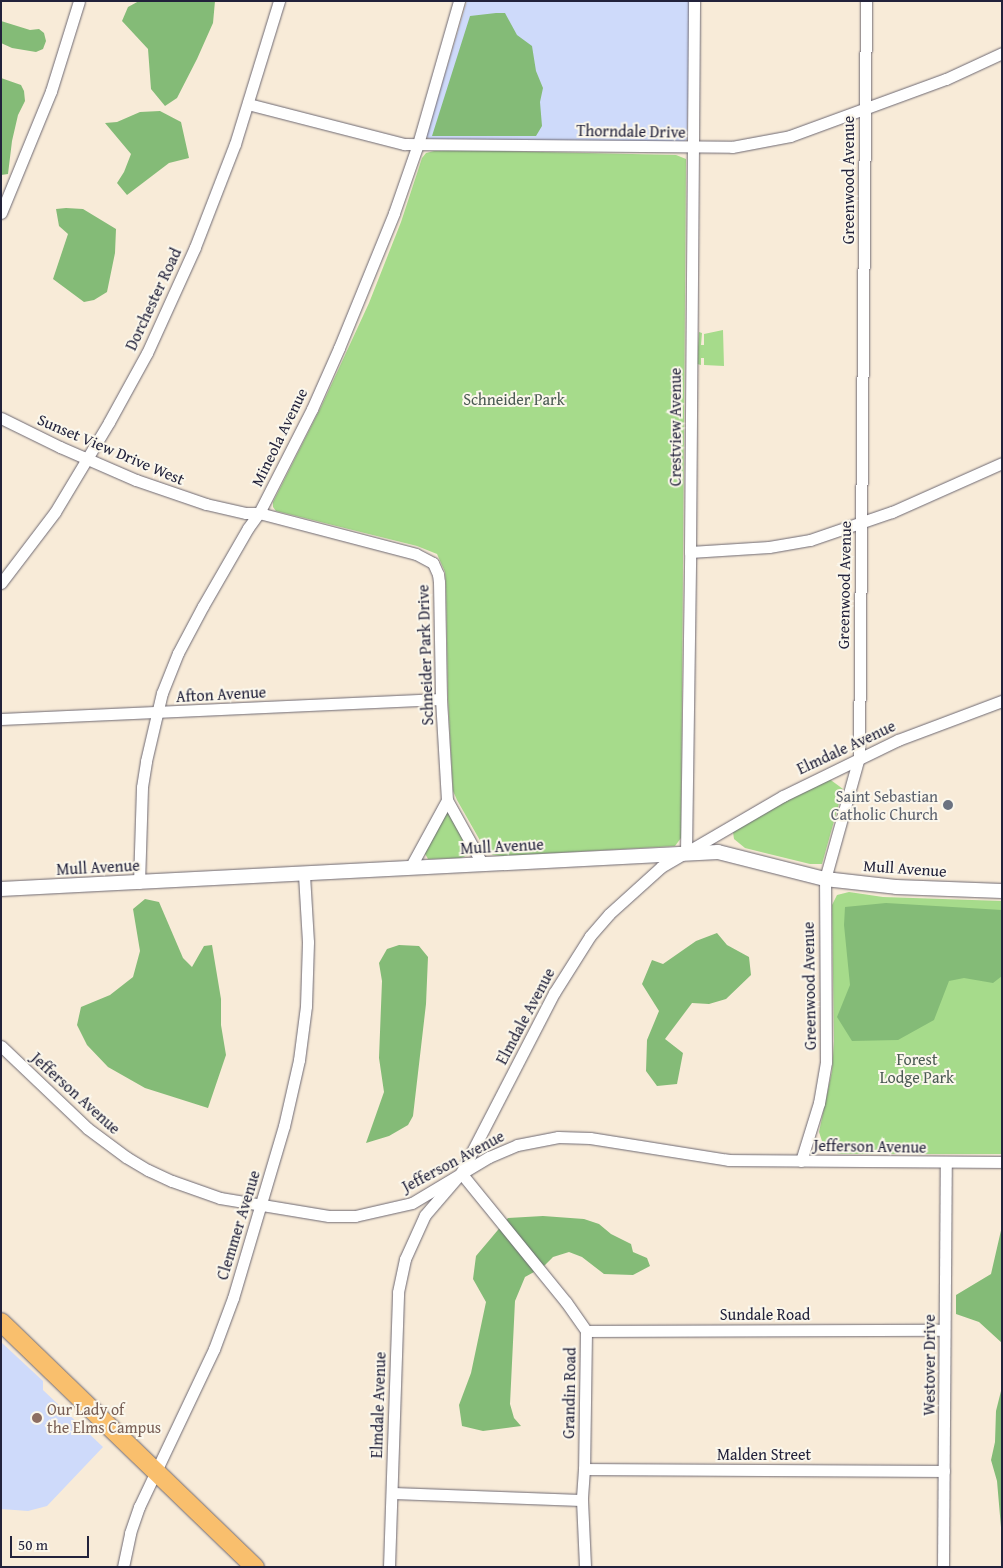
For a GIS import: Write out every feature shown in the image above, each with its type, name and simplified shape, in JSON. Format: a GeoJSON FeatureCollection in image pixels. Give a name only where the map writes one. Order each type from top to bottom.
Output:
{"type":"FeatureCollection","features":[{"type":"Feature","properties":{"kind":"main road"},"geometry":{"type":"LineString","coordinates":[[1,1322],[255,1567]]}},
{"type":"Feature","properties":{"kind":"street"},"geometry":{"type":"LineString","coordinates":[[1,213],[51,91],[80,1]]}},
{"type":"Feature","properties":{"kind":"street","name":"Dorchester Road"},"geometry":{"type":"LineString","coordinates":[[1,584],[55,512],[87,459],[127,390],[172,299],[209,211],[248,104],[279,1]]}},
{"type":"Feature","properties":{"kind":"street","name":"Mineola Avenue"},"geometry":{"type":"LineString","coordinates":[[140,883],[142,787],[162,693],[188,633],[248,528],[259,513],[312,409],[339,348],[394,213],[418,144],[459,1]]}},
{"type":"Feature","properties":{"kind":"street","name":"Crestview Avenue"},"geometry":{"type":"LineString","coordinates":[[686,853],[694,1]]}},
{"type":"Feature","properties":{"kind":"street","name":"Greenwood Avenue"},"geometry":{"type":"LineString","coordinates":[[801,1161],[819,1103],[826,1062],[825,879],[859,757],[866,1]]}},
{"type":"Feature","properties":{"kind":"street","name":"Thorndale Drive"},"geometry":{"type":"LineString","coordinates":[[248,104],[404,144],[732,147],[773,141],[946,79],[1002,53]]}},
{"type":"Feature","properties":{"kind":"street","name":"Sunset View Drive West"},"geometry":{"type":"LineString","coordinates":[[1,418],[136,480],[206,504],[246,513],[259,513],[355,538]]}},
{"type":"Feature","properties":{"kind":"street"},"geometry":{"type":"LineString","coordinates":[[690,552],[769,547],[810,540],[861,524],[1002,463]]}},
{"type":"Feature","properties":{"kind":"street","name":"Schneider Park Drive"},"geometry":{"type":"LineString","coordinates":[[355,538],[416,554],[435,566],[439,582],[441,699],[446,800],[483,865]]}},
{"type":"Feature","properties":{"kind":"street","name":"Afton Avenue"},"geometry":{"type":"LineString","coordinates":[[1,719],[156,714],[441,699]]}},
{"type":"Feature","properties":{"kind":"street","name":"Elmdale Avenue"},"geometry":{"type":"LineString","coordinates":[[389,1567],[400,1276],[411,1243],[425,1215],[461,1173],[554,993],[584,944],[609,914],[647,878],[782,796],[859,757],[939,723],[1002,701]]}},
{"type":"Feature","properties":{"kind":"street"},"geometry":{"type":"LineString","coordinates":[[410,868],[446,800]]}},
{"type":"Feature","properties":{"kind":"street","name":"Mull Avenue"},"geometry":{"type":"LineString","coordinates":[[1,889],[718,852],[825,879],[896,887],[1002,891]]}},
{"type":"Feature","properties":{"kind":"street","name":"Clemmer Avenue"},"geometry":{"type":"LineString","coordinates":[[123,1567],[130,1533],[156,1470],[214,1349],[239,1280],[259,1206],[284,1126],[304,1026],[308,951],[304,874]]}},
{"type":"Feature","properties":{"kind":"street","name":"Jefferson Avenue"},"geometry":{"type":"LineString","coordinates":[[1,1046],[87,1128],[126,1157],[148,1170],[196,1191],[259,1206],[329,1216],[355,1216],[412,1203],[488,1156],[516,1145],[558,1137],[590,1138],[729,1160],[1002,1162]]}},
{"type":"Feature","properties":{"kind":"street","name":"Westover Drive"},"geometry":{"type":"LineString","coordinates":[[943,1567],[946,1163]]}},
{"type":"Feature","properties":{"kind":"street","name":"Grandin Road"},"geometry":{"type":"LineString","coordinates":[[461,1173],[566,1302],[586,1331],[582,1500],[585,1567]]}},
{"type":"Feature","properties":{"kind":"street","name":"Sundale Road"},"geometry":{"type":"LineString","coordinates":[[586,1331],[944,1330]]}},
{"type":"Feature","properties":{"kind":"street","name":"Malden Street"},"geometry":{"type":"LineString","coordinates":[[584,1469],[944,1471]]}},
{"type":"Feature","properties":{"kind":"street"},"geometry":{"type":"LineString","coordinates":[[392,1493],[582,1500]]}},
{"type":"Feature","properties":{"kind":"shaded area"},"geometry":{"type":"Polygon","coordinates":[[[467,1],[690,1],[687,139],[682,143],[431,139],[426,137],[467,1]]]}},
{"type":"Feature","properties":{"kind":"shaded area","name":"Our Lady of the Elms Campus"},"geometry":{"type":"Polygon","coordinates":[[[1,1342],[43,1381],[43,1390],[103,1447],[47,1506],[28,1511],[1,1509],[1,1342]]]}},
{"type":"Feature","properties":{"kind":"green space"},"geometry":{"type":"Polygon","coordinates":[[[139,1],[215,1],[213,23],[197,59],[177,98],[165,106],[151,89],[148,49],[122,21],[128,7],[139,1]]]}},
{"type":"Feature","properties":{"kind":"green space"},"geometry":{"type":"Polygon","coordinates":[[[505,13],[517,35],[532,46],[536,71],[543,88],[540,102],[542,126],[536,136],[432,136],[470,16],[505,13]]]}},
{"type":"Feature","properties":{"kind":"green space"},"geometry":{"type":"Polygon","coordinates":[[[1,21],[30,30],[39,29],[44,33],[46,41],[43,49],[36,52],[12,48],[1,43],[1,21]]]}},
{"type":"Feature","properties":{"kind":"green space"},"geometry":{"type":"Polygon","coordinates":[[[1,78],[21,85],[25,101],[18,115],[12,141],[8,174],[1,175],[1,78]]]}},
{"type":"Feature","properties":{"kind":"green space"},"geometry":{"type":"Polygon","coordinates":[[[160,111],[181,122],[189,158],[169,163],[127,195],[117,183],[124,172],[131,154],[105,123],[117,122],[140,112],[160,111]]]}},
{"type":"Feature","properties":{"kind":"green space","name":"Schneider Park"},"geometry":{"type":"Polygon","coordinates":[[[451,150],[676,155],[686,159],[681,838],[675,846],[502,856],[493,855],[486,851],[453,791],[448,698],[446,586],[445,572],[437,554],[417,546],[276,511],[273,507],[273,502],[321,407],[369,303],[401,222],[422,158],[426,153],[451,150]]]}},
{"type":"Feature","properties":{"kind":"green space"},"geometry":{"type":"Polygon","coordinates":[[[56,209],[83,209],[116,229],[115,253],[107,292],[94,300],[84,302],[53,279],[68,234],[59,226],[56,209]]]}},
{"type":"Feature","properties":{"kind":"green space"},"geometry":{"type":"Polygon","coordinates":[[[723,330],[724,366],[704,365],[704,358],[701,358],[701,365],[697,364],[699,332],[702,333],[701,345],[704,345],[704,334],[723,330]]]}},
{"type":"Feature","properties":{"kind":"green space"},"geometry":{"type":"Polygon","coordinates":[[[828,778],[843,789],[822,864],[810,864],[745,848],[734,839],[733,832],[737,828],[828,778]]]}},
{"type":"Feature","properties":{"kind":"green space"},"geometry":{"type":"Polygon","coordinates":[[[445,812],[448,813],[470,850],[468,855],[461,858],[428,859],[424,852],[445,812]]]}},
{"type":"Feature","properties":{"kind":"green space","name":"Forest Lodge Park"},"geometry":{"type":"Polygon","coordinates":[[[849,892],[883,897],[1002,901],[1002,1154],[842,1154],[831,1152],[823,1144],[819,1132],[832,1071],[834,1041],[832,905],[837,895],[849,892]]]}},
{"type":"Feature","properties":{"kind":"green space"},"geometry":{"type":"Polygon","coordinates":[[[145,899],[159,902],[183,958],[192,967],[204,946],[212,945],[221,999],[221,1025],[226,1055],[208,1108],[145,1088],[108,1067],[87,1045],[77,1025],[81,1007],[110,995],[133,977],[140,951],[133,909],[145,899]]]}},
{"type":"Feature","properties":{"kind":"green space"},"geometry":{"type":"Polygon","coordinates":[[[886,903],[1002,910],[1002,976],[993,983],[964,978],[949,981],[934,1020],[898,1040],[852,1041],[837,1017],[850,985],[844,925],[845,907],[886,903]]]}},
{"type":"Feature","properties":{"kind":"green space"},"geometry":{"type":"Polygon","coordinates":[[[717,933],[727,945],[749,957],[751,975],[726,999],[709,1004],[692,1003],[665,1039],[683,1053],[677,1084],[657,1086],[646,1071],[647,1040],[659,1011],[642,984],[652,960],[663,964],[696,941],[717,933]]]}},
{"type":"Feature","properties":{"kind":"green space"},"geometry":{"type":"Polygon","coordinates":[[[399,945],[419,946],[428,957],[426,1004],[413,1116],[408,1125],[389,1136],[366,1143],[384,1092],[379,1058],[382,981],[379,963],[387,949],[399,945]]]}},
{"type":"Feature","properties":{"kind":"green space"},"geometry":{"type":"Polygon","coordinates":[[[543,1216],[584,1219],[599,1224],[611,1234],[631,1244],[633,1252],[647,1258],[650,1266],[633,1275],[604,1274],[582,1257],[569,1252],[553,1257],[543,1267],[525,1277],[515,1301],[510,1404],[514,1418],[521,1426],[483,1431],[462,1426],[459,1405],[471,1373],[486,1302],[473,1279],[476,1256],[508,1218],[543,1216]]]}},
{"type":"Feature","properties":{"kind":"green space"},"geometry":{"type":"Polygon","coordinates":[[[1002,1226],[1002,1343],[979,1322],[956,1314],[956,1295],[991,1274],[1002,1226]]]}},
{"type":"Feature","properties":{"kind":"green space"},"geometry":{"type":"Polygon","coordinates":[[[1002,1387],[1002,1539],[997,1481],[991,1460],[995,1442],[996,1411],[1002,1387]]]}},
{"type":"Feature","properties":{"kind":"place","name":"Saint Sebastian Catholic Church"},"geometry":{"type":"Point","coordinates":[948,805]}},
{"type":"Feature","properties":{"kind":"place","name":"Our Lady of the Elms Campus"},"geometry":{"type":"Point","coordinates":[37,1418]}}]}
